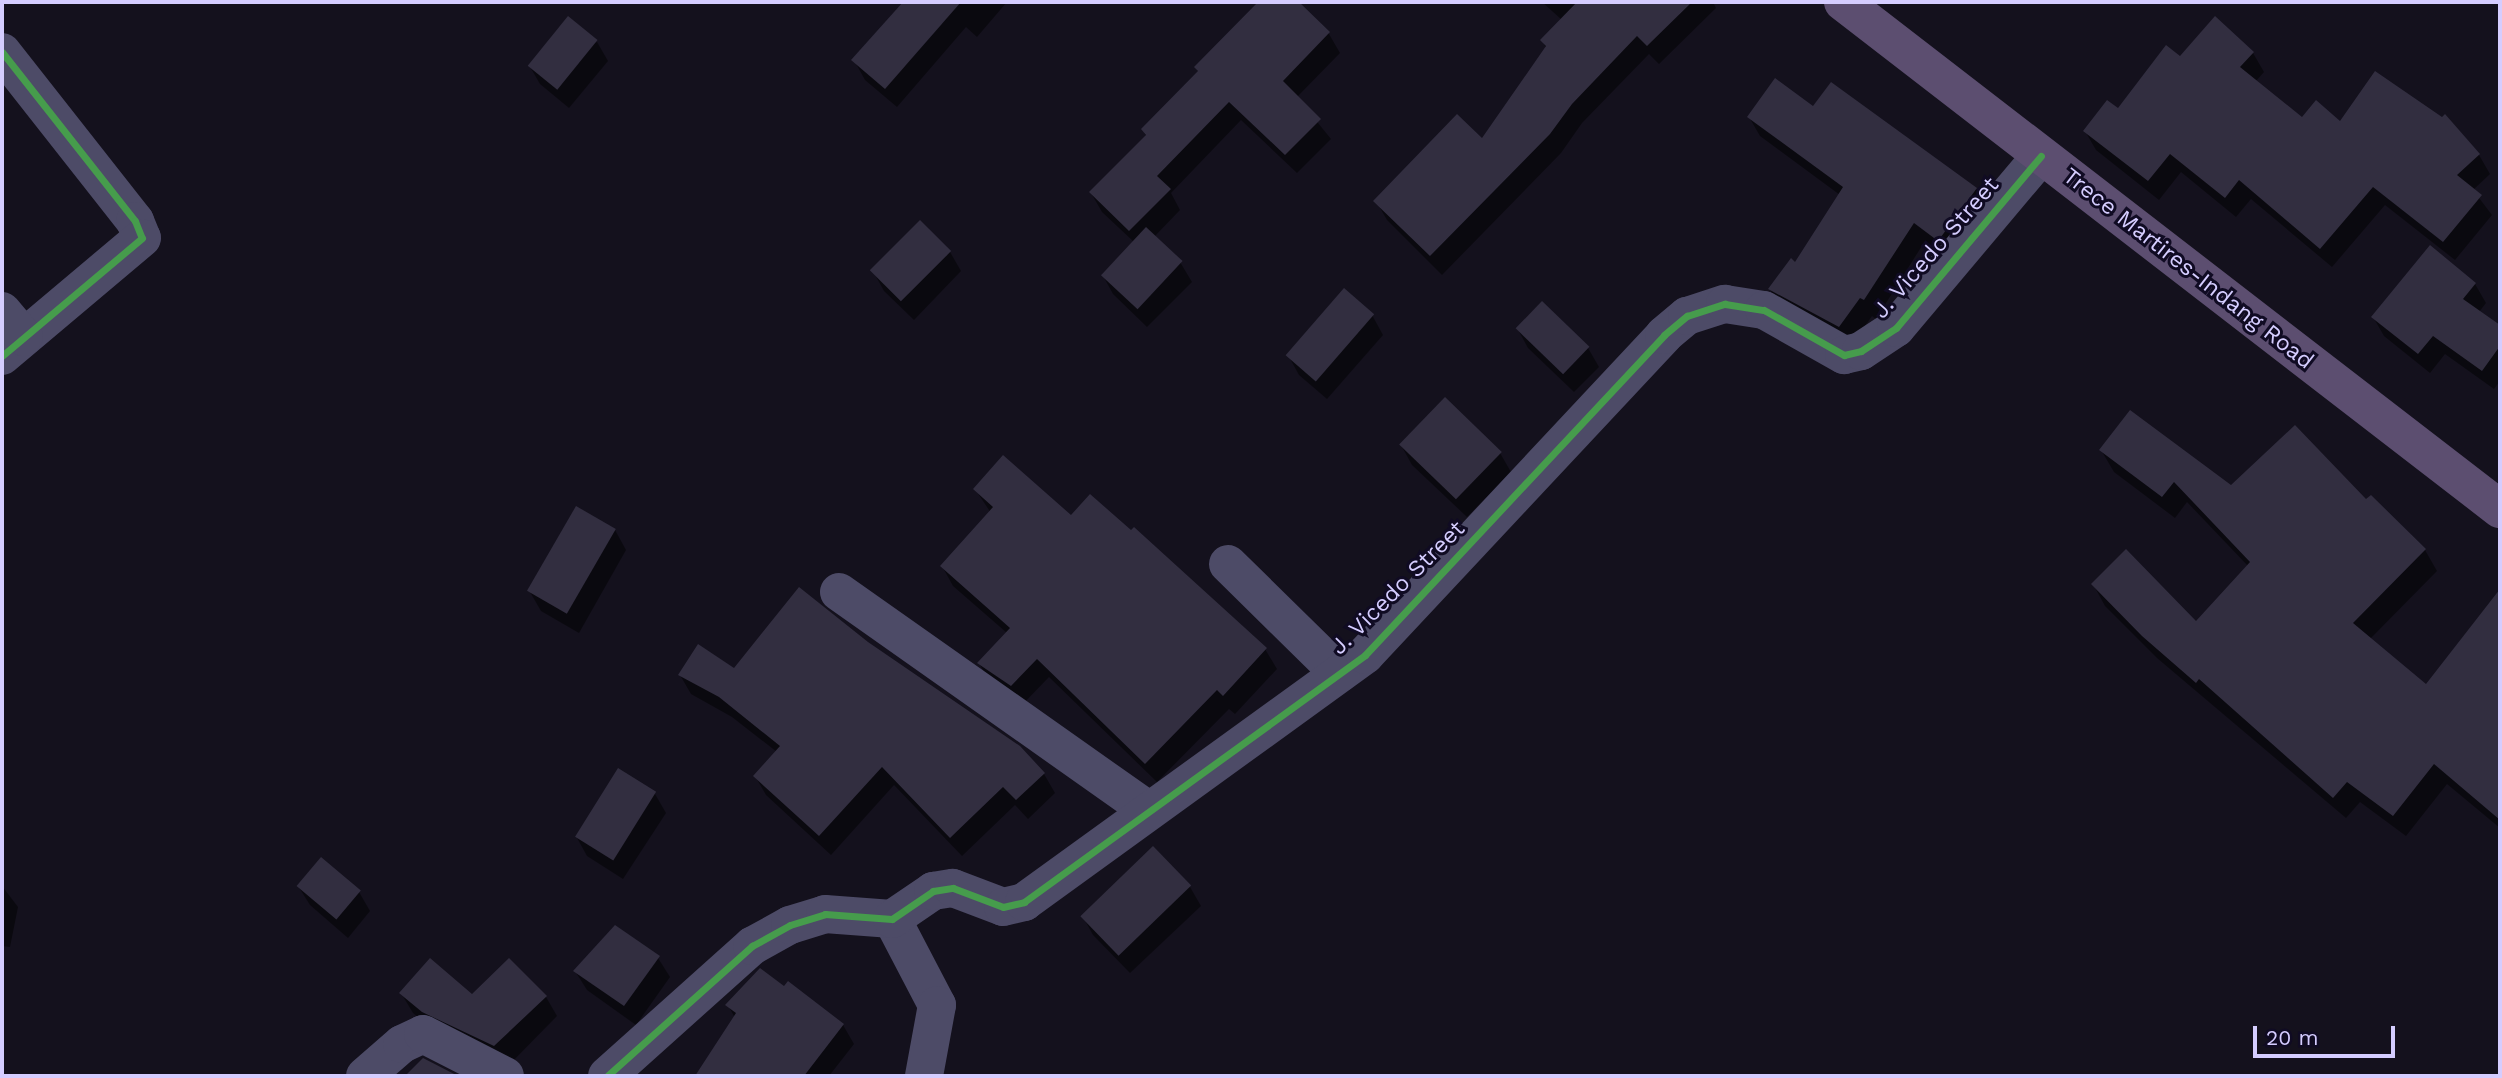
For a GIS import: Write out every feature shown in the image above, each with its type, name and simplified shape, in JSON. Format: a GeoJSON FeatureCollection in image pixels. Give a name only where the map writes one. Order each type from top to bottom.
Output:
{"type":"FeatureCollection","features":[{"type":"Feature","properties":{"kind":"main road","name":"Trece Martires-Indang Road"},"geometry":{"type":"LineString","coordinates":[[1843,2],[2500,509]]}},
{"type":"Feature","properties":{"kind":"street"},"geometry":{"type":"LineString","coordinates":[[2,52],[135,221],[142,238],[9,334]]}},
{"type":"Feature","properties":{"kind":"street","name":"J. Vicedo Street"},"geometry":{"type":"LineString","coordinates":[[892,919],[933,891],[953,888],[1003,907],[1024,902],[1365,654],[1687,316],[1725,304],[1764,310],[1844,355],[1861,351],[1896,328],[2041,156]]}},
{"type":"Feature","properties":{"kind":"street"},"geometry":{"type":"LineString","coordinates":[[1228,564],[1339,673]]}},
{"type":"Feature","properties":{"kind":"street"},"geometry":{"type":"LineString","coordinates":[[839,593],[1148,810]]}},
{"type":"Feature","properties":{"kind":"street"},"geometry":{"type":"LineString","coordinates":[[607,1076],[752,946],[790,925],[825,914],[892,919],[937,1005],[924,1076]]}},
{"type":"Feature","properties":{"kind":"street"},"geometry":{"type":"LineString","coordinates":[[365,1076],[402,1044],[424,1034],[505,1076]]}},
{"type":"Feature","properties":{"kind":"building"},"geometry":{"type":"Polygon","coordinates":[[[903,2],[961,2],[885,89],[851,60],[903,2]]]}},
{"type":"Feature","properties":{"kind":"building"},"geometry":{"type":"Polygon","coordinates":[[[1258,2],[1299,2],[1330,32],[1283,81],[1321,119],[1285,155],[1229,102],[1157,176],[1171,189],[1129,231],[1089,192],[1146,135],[1141,129],[1198,71],[1194,67],[1258,2]]]}},
{"type":"Feature","properties":{"kind":"building"},"geometry":{"type":"Polygon","coordinates":[[[1577,2],[1692,2],[1647,46],[1637,36],[1572,104],[1550,134],[1430,256],[1373,201],[1457,114],[1482,138],[1546,46],[1540,40],[1577,2]]]}},
{"type":"Feature","properties":{"kind":"building"},"geometry":{"type":"Polygon","coordinates":[[[568,16],[598,40],[557,90],[528,66],[568,16]]]}},
{"type":"Feature","properties":{"kind":"building"},"geometry":{"type":"Polygon","coordinates":[[[2215,16],[2254,52],[2240,67],[2302,117],[2316,100],[2340,121],[2375,71],[2442,117],[2445,114],[2480,154],[2457,175],[2482,195],[2443,242],[2373,187],[2320,249],[2239,180],[2225,198],[2170,154],[2148,181],[2083,131],[2107,100],[2118,108],[2166,45],[2180,56],[2215,16]]]}},
{"type":"Feature","properties":{"kind":"building"},"geometry":{"type":"Polygon","coordinates":[[[1775,78],[1813,106],[1831,82],[1977,188],[1938,241],[1914,223],[1864,300],[1860,298],[1839,327],[1768,289],[1791,258],[1795,262],[1843,187],[1747,117],[1775,78]]]}},
{"type":"Feature","properties":{"kind":"building"},"geometry":{"type":"Polygon","coordinates":[[[920,220],[951,251],[901,301],[870,270],[920,220]]]}},
{"type":"Feature","properties":{"kind":"building"},"geometry":{"type":"Polygon","coordinates":[[[1146,227],[1183,261],[1138,309],[1101,275],[1146,227]]]}},
{"type":"Feature","properties":{"kind":"building"},"geometry":{"type":"Polygon","coordinates":[[[2430,245],[2476,283],[2463,299],[2500,325],[2500,346],[2482,371],[2433,336],[2418,354],[2371,317],[2430,245]]]}},
{"type":"Feature","properties":{"kind":"building"},"geometry":{"type":"Polygon","coordinates":[[[1344,288],[1374,314],[1316,381],[1286,355],[1344,288]]]}},
{"type":"Feature","properties":{"kind":"building"},"geometry":{"type":"Polygon","coordinates":[[[1542,301],[1589,347],[1563,374],[1516,328],[1542,301]]]}},
{"type":"Feature","properties":{"kind":"building"},"geometry":{"type":"Polygon","coordinates":[[[1445,397],[1502,452],[1456,499],[1399,444],[1445,397]]]}},
{"type":"Feature","properties":{"kind":"building"},"geometry":{"type":"Polygon","coordinates":[[[2130,410],[2231,485],[2295,425],[2366,499],[2371,495],[2426,549],[2353,623],[2426,684],[2500,589],[2500,820],[2434,764],[2393,816],[2347,782],[2333,798],[2199,679],[2196,683],[2142,636],[2091,584],[2126,549],[2196,621],[2250,562],[2174,482],[2162,497],[2099,450],[2130,410]]]}},
{"type":"Feature","properties":{"kind":"building"},"geometry":{"type":"Polygon","coordinates":[[[1003,455],[1071,515],[1090,494],[1131,530],[1134,527],[1267,648],[1223,696],[1217,690],[1145,764],[1037,659],[1011,686],[977,663],[1010,628],[940,566],[993,507],[973,489],[1003,455]]]}},
{"type":"Feature","properties":{"kind":"building"},"geometry":{"type":"Polygon","coordinates":[[[576,506],[616,529],[567,614],[527,591],[576,506]]]}},
{"type":"Feature","properties":{"kind":"building"},"geometry":{"type":"Polygon","coordinates":[[[799,587],[868,642],[1020,746],[1045,773],[1016,800],[1003,787],[950,838],[882,767],[819,836],[753,776],[780,746],[719,697],[678,675],[698,644],[734,668],[799,587]]]}},
{"type":"Feature","properties":{"kind":"building"},"geometry":{"type":"Polygon","coordinates":[[[618,768],[656,792],[613,861],[575,837],[618,768]]]}},
{"type":"Feature","properties":{"kind":"building"},"geometry":{"type":"Polygon","coordinates":[[[1153,846],[1191,886],[1119,956],[1080,916],[1153,846]]]}},
{"type":"Feature","properties":{"kind":"building"},"geometry":{"type":"Polygon","coordinates":[[[321,857],[361,890],[336,920],[297,886],[321,857]]]}},
{"type":"Feature","properties":{"kind":"building"},"geometry":{"type":"Polygon","coordinates":[[[615,925],[660,956],[624,1006],[573,971],[615,925]]]}},
{"type":"Feature","properties":{"kind":"building"},"geometry":{"type":"Polygon","coordinates":[[[430,958],[472,994],[509,958],[547,996],[494,1046],[422,1012],[399,993],[430,958]]]}},
{"type":"Feature","properties":{"kind":"building"},"geometry":{"type":"Polygon","coordinates":[[[760,968],[784,986],[788,981],[844,1024],[804,1076],[695,1076],[736,1013],[725,1005],[760,968]]]}},
{"type":"Feature","properties":{"kind":"building"},"geometry":{"type":"Polygon","coordinates":[[[423,1058],[458,1076],[405,1076],[423,1058]]]}},
{"type":"Feature","properties":{"kind":"cycle path"},"geometry":{"type":"LineString","coordinates":[[2,52],[135,221],[142,238],[2,356]]}},
{"type":"Feature","properties":{"kind":"cycle path"},"geometry":{"type":"LineString","coordinates":[[607,1076],[752,946],[790,925],[825,914],[892,919],[933,891],[953,888],[1003,907],[1024,902],[1365,655],[1664,335],[1687,316],[1725,304],[1764,310],[1844,355],[1861,351],[1896,328],[2041,156]]}}]}
